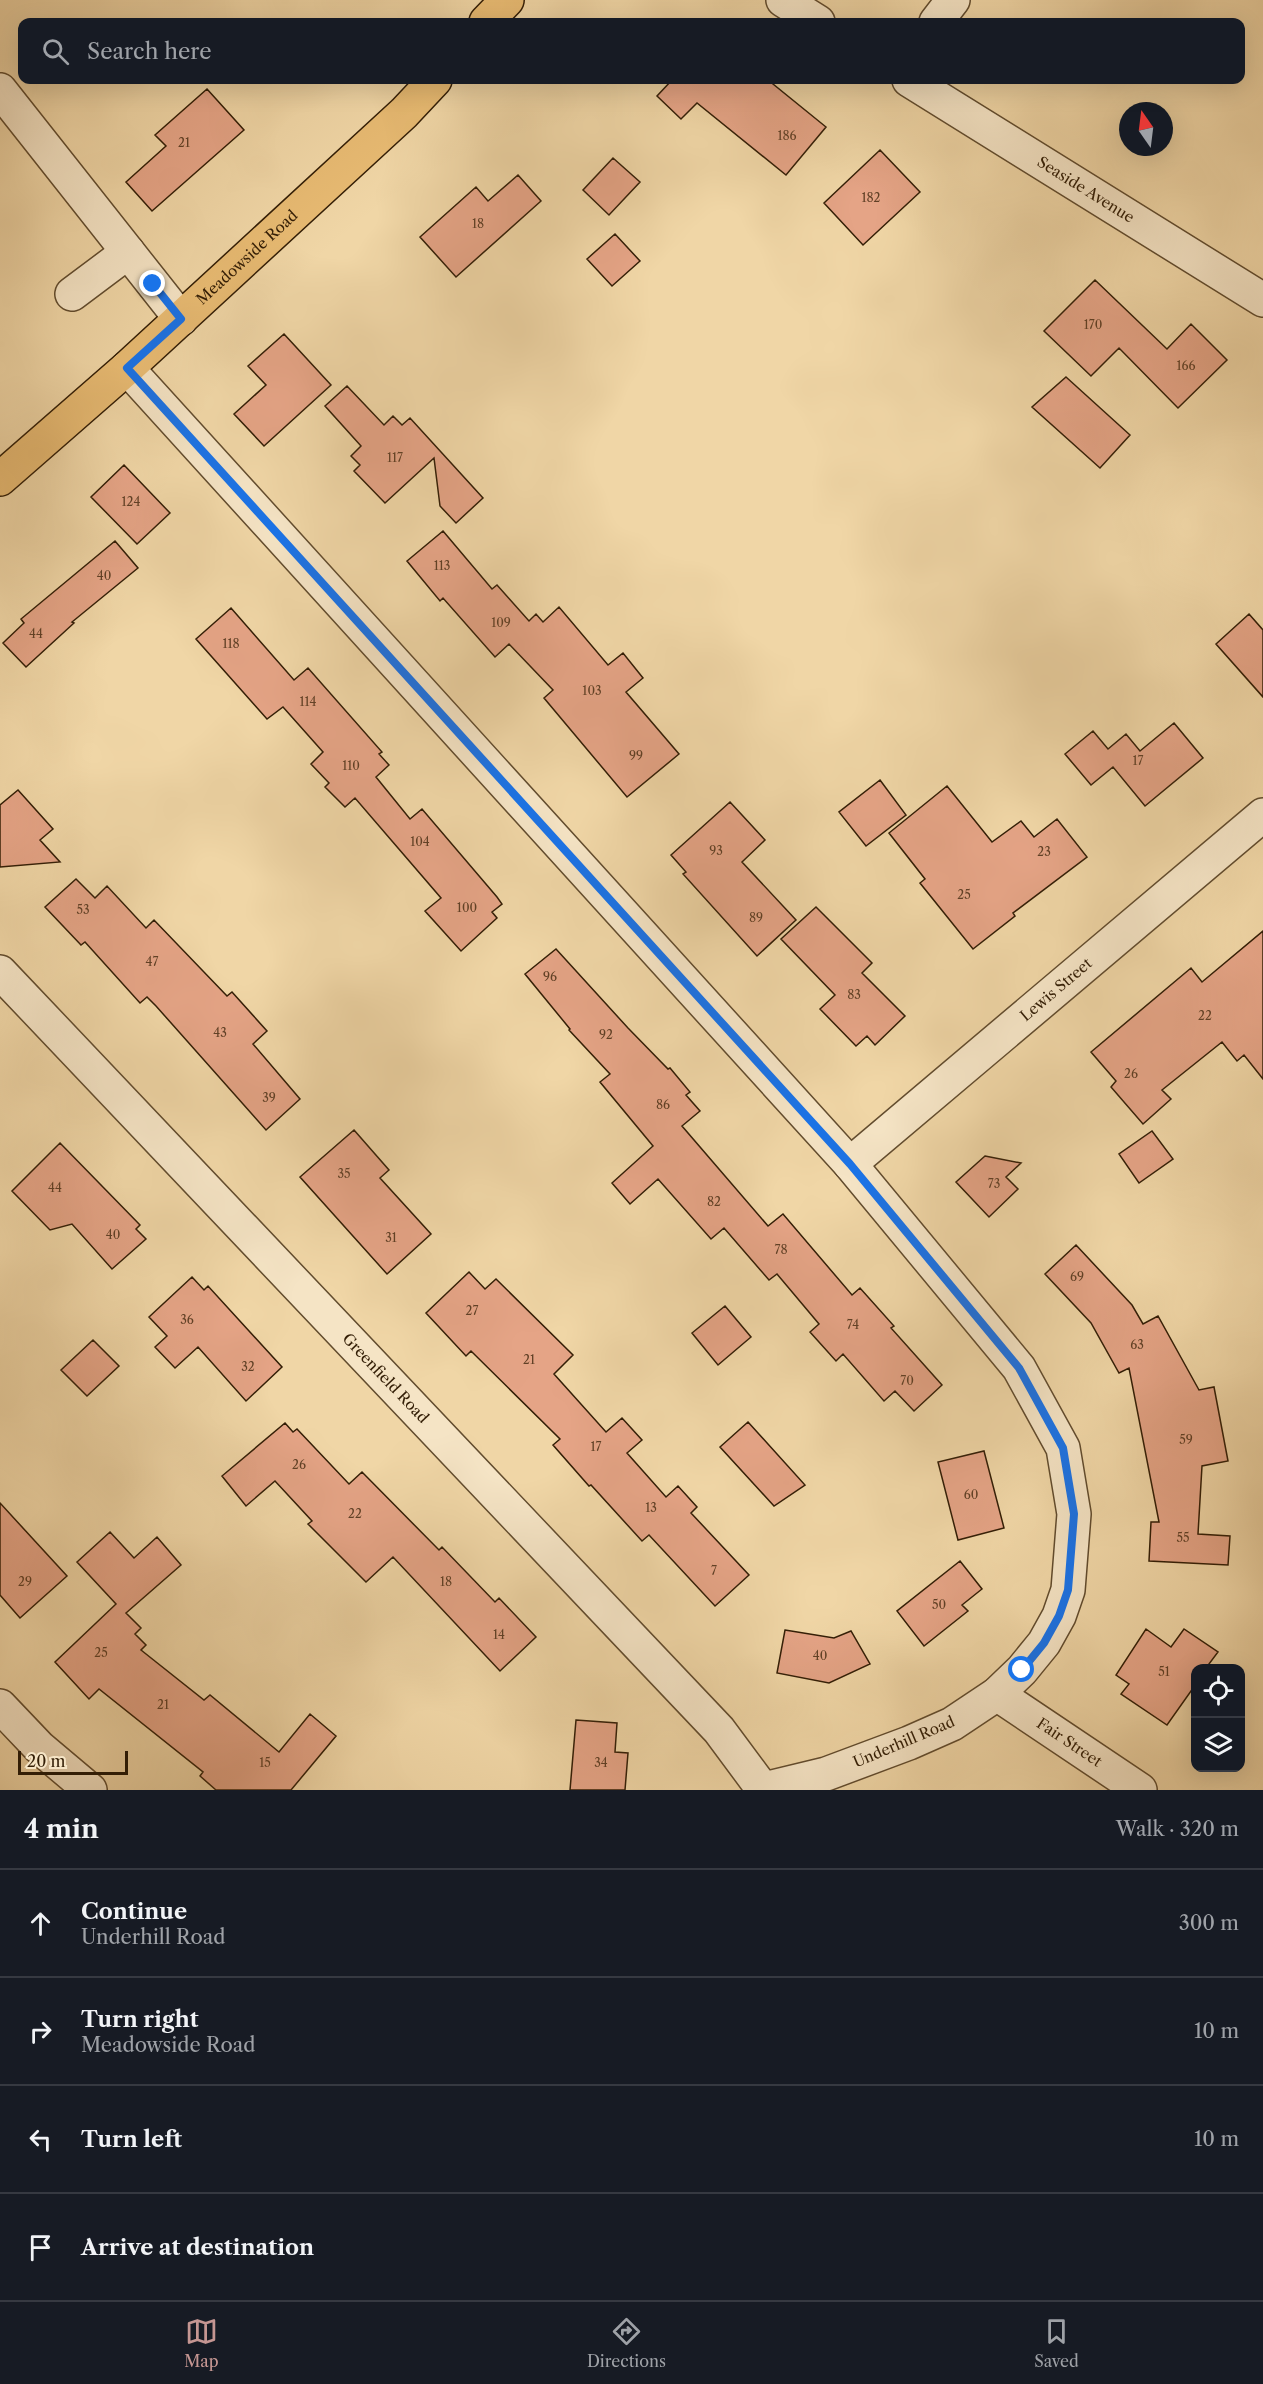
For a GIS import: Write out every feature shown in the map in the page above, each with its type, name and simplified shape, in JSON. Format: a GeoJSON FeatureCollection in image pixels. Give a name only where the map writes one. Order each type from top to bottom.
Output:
{"type":"FeatureCollection","features":[{"type":"Feature","properties":{"kind":"main road"},"geometry":{"type":"LineString","coordinates":[[490,18],[507,0]]}},
{"type":"Feature","properties":{"kind":"main road","name":"Meadowside Road"},"geometry":{"type":"LineString","coordinates":[[0,479],[181,319],[404,113],[431,84]]}},
{"type":"Feature","properties":{"kind":"street"},"geometry":{"type":"LineString","coordinates":[[783,0],[812,18]]}},
{"type":"Feature","properties":{"kind":"street"},"geometry":{"type":"LineString","coordinates":[[939,18],[953,0]]}},
{"type":"Feature","properties":{"kind":"street","name":"Seaside Avenue"},"geometry":{"type":"LineString","coordinates":[[915,84],[1263,300]]}},
{"type":"Feature","properties":{"kind":"street"},"geometry":{"type":"LineString","coordinates":[[0,90],[181,319]]}},
{"type":"Feature","properties":{"kind":"street"},"geometry":{"type":"LineString","coordinates":[[72,294],[128,252]]}},
{"type":"Feature","properties":{"kind":"street","name":"Underhill Road"},"geometry":{"type":"LineString","coordinates":[[127,368],[850,1164],[1019,1368],[1063,1448],[1074,1514],[1068,1590],[1059,1616],[1044,1643],[1022,1670],[997,1694],[952,1724],[826,1774],[761,1789]]}},
{"type":"Feature","properties":{"kind":"street","name":"Lewis Street"},"geometry":{"type":"LineString","coordinates":[[850,1164],[1263,815]]}},
{"type":"Feature","properties":{"kind":"street","name":"Greenfield Road"},"geometry":{"type":"LineString","coordinates":[[0,972],[719,1730],[761,1789]]}},
{"type":"Feature","properties":{"kind":"street","name":"Fair Street"},"geometry":{"type":"LineString","coordinates":[[997,1694],[1140,1790]]}},
{"type":"Feature","properties":{"kind":"street"},"geometry":{"type":"LineString","coordinates":[[0,1706],[39,1747],[90,1790]]}},
{"type":"Feature","properties":{"kind":"building"},"geometry":{"type":"Polygon","coordinates":[[[668,84],[773,84],[826,127],[786,175],[697,103],[681,119],[657,96],[668,84]]]}},
{"type":"Feature","properties":{"kind":"building"},"geometry":{"type":"Polygon","coordinates":[[[207,89],[244,130],[152,211],[126,182],[166,146],[155,135],[207,89]]]}},
{"type":"Feature","properties":{"kind":"building"},"geometry":{"type":"Polygon","coordinates":[[[880,150],[920,192],[863,245],[824,203],[880,150]]]}},
{"type":"Feature","properties":{"kind":"building"},"geometry":{"type":"Polygon","coordinates":[[[613,158],[640,182],[609,215],[583,190],[613,158]]]}},
{"type":"Feature","properties":{"kind":"building"},"geometry":{"type":"Polygon","coordinates":[[[518,175],[541,201],[456,277],[420,237],[476,187],[488,201],[518,175]]]}},
{"type":"Feature","properties":{"kind":"building"},"geometry":{"type":"Polygon","coordinates":[[[615,234],[640,261],[612,286],[587,259],[615,234]]]}},
{"type":"Feature","properties":{"kind":"building"},"geometry":{"type":"Polygon","coordinates":[[[1095,280],[1167,349],[1191,324],[1227,360],[1178,408],[1119,348],[1091,376],[1044,331],[1095,280]]]}},
{"type":"Feature","properties":{"kind":"building"},"geometry":{"type":"Polygon","coordinates":[[[284,334],[331,385],[264,446],[234,414],[266,385],[248,366],[284,334]]]}},
{"type":"Feature","properties":{"kind":"building"},"geometry":{"type":"Polygon","coordinates":[[[1066,377],[1130,435],[1100,468],[1032,407],[1066,377]]]}},
{"type":"Feature","properties":{"kind":"building"},"geometry":{"type":"Polygon","coordinates":[[[347,386],[384,425],[393,416],[402,425],[410,418],[483,498],[456,523],[440,506],[434,458],[385,503],[354,471],[360,465],[351,456],[361,446],[325,406],[347,386]]]}},
{"type":"Feature","properties":{"kind":"building"},"geometry":{"type":"Polygon","coordinates":[[[124,465],[170,513],[137,544],[91,497],[124,465]]]}},
{"type":"Feature","properties":{"kind":"building"},"geometry":{"type":"Polygon","coordinates":[[[443,531],[492,589],[497,585],[529,621],[536,614],[543,622],[559,607],[608,665],[623,653],[643,678],[626,692],[679,754],[627,797],[544,698],[553,690],[509,644],[495,657],[443,598],[440,601],[407,561],[443,531]]]}},
{"type":"Feature","properties":{"kind":"building"},"geometry":{"type":"Polygon","coordinates":[[[115,541],[138,568],[72,622],[74,623],[26,667],[3,643],[24,623],[21,619],[115,541]]]}},
{"type":"Feature","properties":{"kind":"building"},"geometry":{"type":"Polygon","coordinates":[[[231,608],[294,680],[308,668],[382,752],[379,754],[389,765],[376,777],[410,819],[422,809],[502,904],[492,912],[497,918],[461,951],[425,911],[441,898],[355,798],[345,807],[325,787],[329,783],[311,764],[323,752],[283,707],[267,719],[196,639],[231,608]]]}},
{"type":"Feature","properties":{"kind":"building"},"geometry":{"type":"Polygon","coordinates":[[[1249,614],[1263,630],[1263,697],[1216,644],[1249,614]]]}},
{"type":"Feature","properties":{"kind":"building"},"geometry":{"type":"Polygon","coordinates":[[[1174,723],[1203,758],[1145,806],[1113,767],[1091,785],[1065,754],[1093,731],[1108,749],[1126,734],[1140,751],[1174,723]]]}},
{"type":"Feature","properties":{"kind":"building"},"geometry":{"type":"Polygon","coordinates":[[[880,780],[906,815],[866,846],[839,812],[880,780]]]}},
{"type":"Feature","properties":{"kind":"building"},"geometry":{"type":"Polygon","coordinates":[[[947,786],[992,842],[1021,821],[1034,837],[1057,819],[1087,857],[1013,913],[1015,916],[973,949],[920,883],[925,879],[889,833],[947,786]]]}},
{"type":"Feature","properties":{"kind":"building"},"geometry":{"type":"Polygon","coordinates":[[[18,790],[53,829],[40,840],[60,862],[0,867],[0,805],[18,790]]]}},
{"type":"Feature","properties":{"kind":"building"},"geometry":{"type":"Polygon","coordinates":[[[730,802],[765,840],[742,862],[796,920],[757,956],[683,874],[686,872],[671,855],[730,802]]]}},
{"type":"Feature","properties":{"kind":"building"},"geometry":{"type":"Polygon","coordinates":[[[76,879],[95,898],[107,886],[146,928],[154,920],[227,996],[232,992],[267,1031],[253,1044],[300,1099],[266,1130],[156,1006],[147,997],[140,1003],[85,942],[81,945],[45,907],[76,879]]]}},
{"type":"Feature","properties":{"kind":"building"},"geometry":{"type":"Polygon","coordinates":[[[816,907],[872,963],[862,973],[905,1016],[875,1045],[867,1036],[856,1046],[820,1009],[835,995],[781,939],[816,907]]]}},
{"type":"Feature","properties":{"kind":"building"},"geometry":{"type":"Polygon","coordinates":[[[1263,931],[1263,1079],[1244,1055],[1237,1061],[1222,1042],[1162,1090],[1171,1099],[1143,1124],[1111,1087],[1116,1081],[1091,1052],[1191,968],[1202,982],[1263,931]]]}},
{"type":"Feature","properties":{"kind":"building"},"geometry":{"type":"Polygon","coordinates":[[[556,949],[628,1028],[668,1069],[670,1068],[690,1092],[686,1095],[700,1111],[682,1126],[768,1226],[783,1214],[852,1295],[860,1288],[894,1326],[891,1328],[942,1385],[914,1411],[895,1391],[884,1401],[843,1354],[836,1361],[810,1332],[819,1324],[777,1274],[769,1280],[724,1228],[711,1239],[658,1179],[630,1204],[612,1183],[653,1146],[600,1082],[610,1074],[569,1030],[525,974],[556,949]]]}},
{"type":"Feature","properties":{"kind":"building"},"geometry":{"type":"Polygon","coordinates":[[[354,1130],[389,1170],[380,1178],[431,1234],[387,1274],[300,1177],[354,1130]]]}},
{"type":"Feature","properties":{"kind":"building"},"geometry":{"type":"Polygon","coordinates":[[[1152,1131],[1173,1159],[1139,1183],[1119,1154],[1152,1131]]]}},
{"type":"Feature","properties":{"kind":"building"},"geometry":{"type":"Polygon","coordinates":[[[60,1143],[140,1225],[136,1229],[146,1239],[112,1269],[72,1224],[50,1230],[12,1191],[60,1143]]]}},
{"type":"Feature","properties":{"kind":"building"},"geometry":{"type":"Polygon","coordinates":[[[985,1156],[1021,1163],[1006,1177],[1018,1189],[989,1217],[956,1182],[985,1156]]]}},
{"type":"Feature","properties":{"kind":"building"},"geometry":{"type":"Polygon","coordinates":[[[1076,1245],[1132,1305],[1143,1324],[1158,1316],[1199,1390],[1214,1387],[1228,1461],[1202,1466],[1198,1534],[1230,1536],[1228,1565],[1149,1561],[1151,1522],[1159,1522],[1129,1368],[1119,1373],[1091,1323],[1045,1274],[1076,1245]]]}},
{"type":"Feature","properties":{"kind":"building"},"geometry":{"type":"Polygon","coordinates":[[[469,1272],[485,1289],[496,1279],[573,1355],[554,1374],[606,1432],[622,1418],[642,1440],[627,1453],[666,1497],[678,1486],[697,1507],[691,1513],[749,1575],[715,1606],[649,1535],[642,1541],[591,1485],[589,1486],[553,1445],[560,1439],[471,1351],[466,1356],[426,1313],[469,1272]]]}},
{"type":"Feature","properties":{"kind":"building"},"geometry":{"type":"Polygon","coordinates":[[[192,1277],[204,1290],[208,1286],[282,1367],[246,1401],[198,1347],[175,1368],[155,1347],[167,1336],[149,1317],[192,1277]]]}},
{"type":"Feature","properties":{"kind":"building"},"geometry":{"type":"Polygon","coordinates":[[[725,1306],[751,1337],[718,1365],[692,1333],[725,1306]]]}},
{"type":"Feature","properties":{"kind":"building"},"geometry":{"type":"Polygon","coordinates":[[[93,1340],[119,1366],[87,1396],[61,1370],[93,1340]]]}},
{"type":"Feature","properties":{"kind":"building"},"geometry":{"type":"Polygon","coordinates":[[[748,1422],[805,1485],[774,1506],[720,1447],[748,1422]]]}},
{"type":"Feature","properties":{"kind":"building"},"geometry":{"type":"Polygon","coordinates":[[[285,1423],[293,1432],[297,1429],[349,1484],[362,1472],[439,1550],[442,1547],[495,1602],[499,1598],[536,1637],[500,1671],[393,1557],[366,1582],[308,1524],[312,1521],[275,1481],[246,1506],[222,1476],[285,1423]]]}},
{"type":"Feature","properties":{"kind":"building"},"geometry":{"type":"Polygon","coordinates":[[[984,1451],[1004,1528],[958,1540],[938,1462],[984,1451]]]}},
{"type":"Feature","properties":{"kind":"building"},"geometry":{"type":"Polygon","coordinates":[[[0,1503],[67,1576],[20,1618],[0,1595],[0,1503]]]}},
{"type":"Feature","properties":{"kind":"building"},"geometry":{"type":"Polygon","coordinates":[[[110,1532],[134,1558],[157,1537],[181,1565],[126,1613],[141,1628],[135,1634],[146,1645],[141,1650],[204,1700],[210,1695],[279,1752],[310,1714],[336,1736],[291,1790],[216,1790],[200,1776],[203,1772],[99,1689],[89,1699],[55,1662],[116,1604],[77,1562],[110,1532]]]}},
{"type":"Feature","properties":{"kind":"building"},"geometry":{"type":"Polygon","coordinates":[[[960,1561],[982,1589],[962,1605],[968,1611],[924,1646],[897,1611],[960,1561]]]}},
{"type":"Feature","properties":{"kind":"building"},"geometry":{"type":"Polygon","coordinates":[[[1146,1629],[1171,1647],[1184,1629],[1218,1652],[1209,1664],[1191,1664],[1191,1691],[1167,1725],[1121,1694],[1129,1684],[1116,1675],[1146,1629]]]}},
{"type":"Feature","properties":{"kind":"building"},"geometry":{"type":"Polygon","coordinates":[[[785,1630],[834,1638],[851,1631],[870,1664],[829,1683],[777,1673],[785,1630]]]}},
{"type":"Feature","properties":{"kind":"building"},"geometry":{"type":"Polygon","coordinates":[[[576,1720],[617,1723],[615,1752],[628,1753],[625,1790],[570,1790],[576,1720]]]}},
{"type":"Feature","properties":{"kind":"route"},"geometry":{"type":"LineString","coordinates":[[153,284],[181,319],[127,368],[850,1164],[1019,1368],[1063,1448],[1074,1514],[1068,1590],[1059,1616],[1044,1643],[1022,1670]]}}]}
